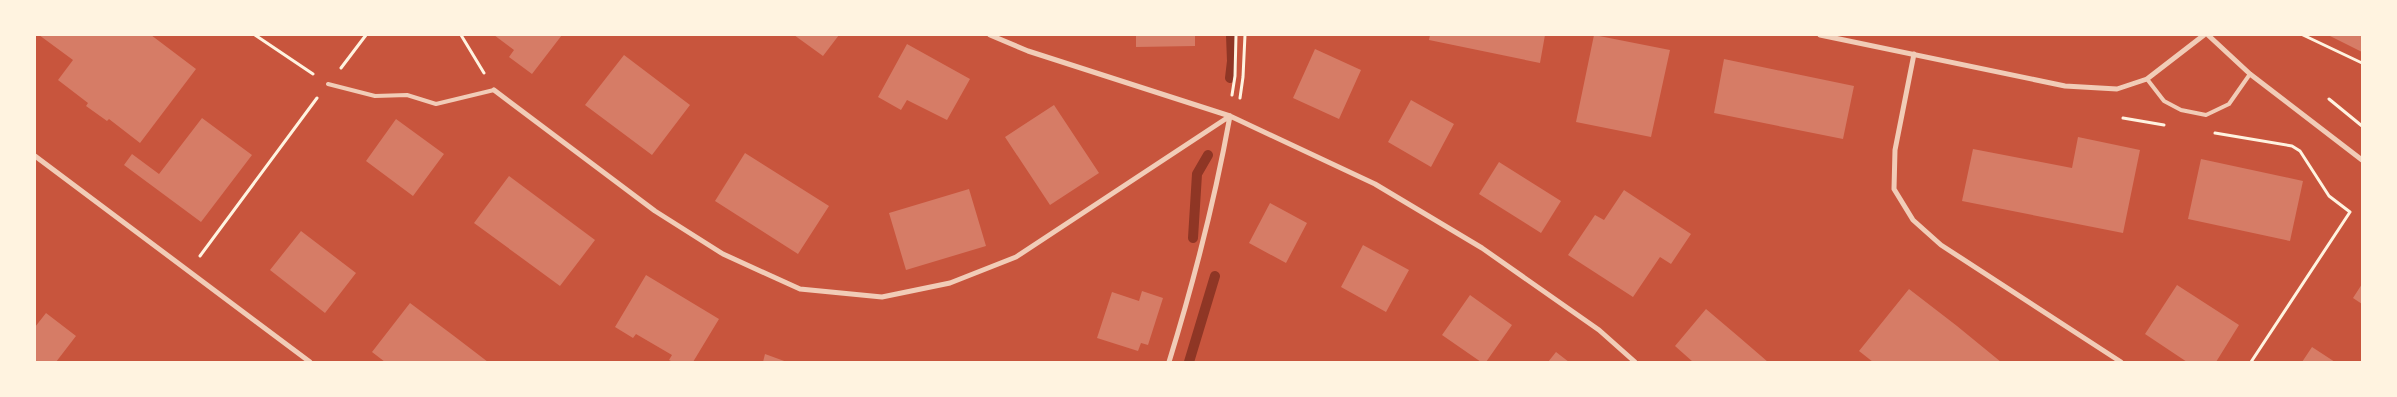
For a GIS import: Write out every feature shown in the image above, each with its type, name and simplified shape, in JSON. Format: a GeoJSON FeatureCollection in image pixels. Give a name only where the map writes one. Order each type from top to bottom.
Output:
{"type":"FeatureCollection","features":[{"type":"Feature","properties":{"kind":"street"},"geometry":{"type":"LineString","coordinates":[[990,35],[1028,50],[1230,116],[1375,184],[1482,248],[1599,330],[1635,362]]}},
{"type":"Feature","properties":{"kind":"street"},"geometry":{"type":"LineString","coordinates":[[1820,35],[2065,86],[2117,89],[2147,79],[2206,35],[2250,74],[2362,160]]}},
{"type":"Feature","properties":{"kind":"street"},"geometry":{"type":"LineString","coordinates":[[1914,54],[1895,150],[1894,189],[1913,220],[1941,245],[2121,362]]}},
{"type":"Feature","properties":{"kind":"street"},"geometry":{"type":"LineString","coordinates":[[494,90],[655,211],[723,254],[800,288],[882,297],[950,282],[1016,258],[1230,116]]}},
{"type":"Feature","properties":{"kind":"street"},"geometry":{"type":"LineString","coordinates":[[1169,362],[1183,316],[1222,161],[1230,116]]}},
{"type":"Feature","properties":{"kind":"street"},"geometry":{"type":"LineString","coordinates":[[35,156],[310,362]]}},
{"type":"Feature","properties":{"kind":"lane"},"geometry":{"type":"LineString","coordinates":[[2147,79],[2164,101],[2181,110],[2206,116],[2228,104],[2250,74]]}},
{"type":"Feature","properties":{"kind":"lane"},"geometry":{"type":"LineString","coordinates":[[328,84],[375,96],[407,96],[436,104],[494,90]]}},
{"type":"Feature","properties":{"kind":"path"},"geometry":{"type":"LineString","coordinates":[[255,35],[276,52],[328,84]]}},
{"type":"Feature","properties":{"kind":"path"},"geometry":{"type":"LineString","coordinates":[[189,270],[366,35]]}},
{"type":"Feature","properties":{"kind":"path"},"geometry":{"type":"LineString","coordinates":[[460,35],[494,90]]}},
{"type":"Feature","properties":{"kind":"path"},"geometry":{"type":"LineString","coordinates":[[1232,95],[1235,76],[1236,35]]}},
{"type":"Feature","properties":{"kind":"path"},"geometry":{"type":"LineString","coordinates":[[1240,98],[1245,35]]}},
{"type":"Feature","properties":{"kind":"path"},"geometry":{"type":"LineString","coordinates":[[2303,35],[2362,63]]}},
{"type":"Feature","properties":{"kind":"path"},"geometry":{"type":"LineString","coordinates":[[2329,99],[2362,126]]}},
{"type":"Feature","properties":{"kind":"path"},"geometry":{"type":"LineString","coordinates":[[2251,362],[2350,212],[2330,196],[2300,151],[2292,146]]}},
{"type":"Feature","properties":{"kind":"building"},"geometry":{"type":"Polygon","coordinates":[[[39,35],[151,35],[196,69],[140,143],[109,119],[107,121],[86,106],[88,103],[58,80],[73,60],[39,35]]]}},
{"type":"Feature","properties":{"kind":"building"},"geometry":{"type":"Polygon","coordinates":[[[494,35],[562,35],[532,74],[509,57],[514,50],[494,35]]]}},
{"type":"Feature","properties":{"kind":"building"},"geometry":{"type":"Polygon","coordinates":[[[794,35],[839,35],[823,56],[794,35]]]}},
{"type":"Feature","properties":{"kind":"building"},"geometry":{"type":"Polygon","coordinates":[[[1136,35],[1195,35],[1195,46],[1136,47],[1136,35]]]}},
{"type":"Feature","properties":{"kind":"building"},"geometry":{"type":"Polygon","coordinates":[[[1430,35],[1545,35],[1540,63],[1429,40],[1430,35]]]}},
{"type":"Feature","properties":{"kind":"building"},"geometry":{"type":"Polygon","coordinates":[[[1594,35],[1670,50],[1651,137],[1576,122],[1594,35]]]}},
{"type":"Feature","properties":{"kind":"building"},"geometry":{"type":"Polygon","coordinates":[[[2328,35],[2362,35],[2362,52],[2328,35]]]}},
{"type":"Feature","properties":{"kind":"building"},"geometry":{"type":"Polygon","coordinates":[[[907,44],[970,79],[947,120],[907,100],[901,110],[878,97],[907,44]]]}},
{"type":"Feature","properties":{"kind":"building"},"geometry":{"type":"Polygon","coordinates":[[[1315,49],[1361,70],[1339,119],[1293,98],[1315,49]]]}},
{"type":"Feature","properties":{"kind":"building"},"geometry":{"type":"Polygon","coordinates":[[[624,55],[690,105],[652,155],[585,105],[624,55]]]}},
{"type":"Feature","properties":{"kind":"building"},"geometry":{"type":"Polygon","coordinates":[[[1724,59],[1854,86],[1843,139],[1714,113],[1724,59]]]}},
{"type":"Feature","properties":{"kind":"building"},"geometry":{"type":"Polygon","coordinates":[[[1411,100],[1454,124],[1431,167],[1388,142],[1411,100]]]}},
{"type":"Feature","properties":{"kind":"building"},"geometry":{"type":"Polygon","coordinates":[[[1054,105],[1099,173],[1050,205],[1005,137],[1054,105]]]}},
{"type":"Feature","properties":{"kind":"building"},"geometry":{"type":"Polygon","coordinates":[[[202,118],[252,155],[201,222],[124,165],[132,154],[159,174],[202,118]]]}},
{"type":"Feature","properties":{"kind":"building"},"geometry":{"type":"Polygon","coordinates":[[[396,119],[444,154],[413,196],[366,161],[396,119]]]}},
{"type":"Feature","properties":{"kind":"building"},"geometry":{"type":"Polygon","coordinates":[[[2078,137],[2140,150],[2123,233],[1962,201],[1973,149],[2072,168],[2078,137]]]}},
{"type":"Feature","properties":{"kind":"building"},"geometry":{"type":"Polygon","coordinates":[[[745,153],[829,206],[798,254],[715,201],[745,153]]]}},
{"type":"Feature","properties":{"kind":"building"},"geometry":{"type":"Polygon","coordinates":[[[2201,159],[2303,181],[2290,241],[2188,219],[2201,159]]]}},
{"type":"Feature","properties":{"kind":"building"},"geometry":{"type":"Polygon","coordinates":[[[1499,162],[1561,201],[1541,233],[1479,194],[1499,162]]]}},
{"type":"Feature","properties":{"kind":"building"},"geometry":{"type":"Polygon","coordinates":[[[509,176],[595,240],[560,286],[474,223],[509,176]]]}},
{"type":"Feature","properties":{"kind":"building"},"geometry":{"type":"Polygon","coordinates":[[[969,189],[986,246],[906,270],[889,213],[969,189]]]}},
{"type":"Feature","properties":{"kind":"building"},"geometry":{"type":"Polygon","coordinates":[[[1624,190],[1691,234],[1671,264],[1660,257],[1633,297],[1568,255],[1595,215],[1604,220],[1624,190]]]}},
{"type":"Feature","properties":{"kind":"building"},"geometry":{"type":"Polygon","coordinates":[[[1270,203],[1307,223],[1286,263],[1249,243],[1270,203]]]}},
{"type":"Feature","properties":{"kind":"building"},"geometry":{"type":"Polygon","coordinates":[[[301,231],[356,273],[325,313],[270,270],[301,231]]]}},
{"type":"Feature","properties":{"kind":"building"},"geometry":{"type":"Polygon","coordinates":[[[1363,245],[1409,270],[1386,312],[1341,287],[1363,245]]]}},
{"type":"Feature","properties":{"kind":"building"},"geometry":{"type":"Polygon","coordinates":[[[646,275],[719,319],[693,362],[673,362],[669,360],[672,355],[636,334],[633,338],[615,327],[646,275]]]}},
{"type":"Feature","properties":{"kind":"building"},"geometry":{"type":"Polygon","coordinates":[[[2362,284],[2362,304],[2353,298],[2362,284]]]}},
{"type":"Feature","properties":{"kind":"building"},"geometry":{"type":"Polygon","coordinates":[[[2177,285],[2239,325],[2216,362],[2187,362],[2145,334],[2177,285]]]}},
{"type":"Feature","properties":{"kind":"building"},"geometry":{"type":"Polygon","coordinates":[[[1909,289],[2001,362],[1873,362],[1859,351],[1909,289]]]}},
{"type":"Feature","properties":{"kind":"building"},"geometry":{"type":"Polygon","coordinates":[[[1142,291],[1163,298],[1148,345],[1141,343],[1138,351],[1097,338],[1112,292],[1139,301],[1142,291]]]}},
{"type":"Feature","properties":{"kind":"building"},"geometry":{"type":"Polygon","coordinates":[[[1470,295],[1512,325],[1486,362],[1481,362],[1442,335],[1470,295]]]}},
{"type":"Feature","properties":{"kind":"building"},"geometry":{"type":"Polygon","coordinates":[[[410,303],[488,362],[385,362],[372,352],[410,303]]]}},
{"type":"Feature","properties":{"kind":"building"},"geometry":{"type":"Polygon","coordinates":[[[1706,309],[1768,362],[1693,362],[1675,346],[1706,309]]]}},
{"type":"Feature","properties":{"kind":"building"},"geometry":{"type":"Polygon","coordinates":[[[46,313],[76,336],[56,362],[35,362],[35,327],[46,313]]]}},
{"type":"Feature","properties":{"kind":"building"},"geometry":{"type":"Polygon","coordinates":[[[2312,347],[2335,362],[2302,362],[2312,347]]]}},
{"type":"Feature","properties":{"kind":"building"},"geometry":{"type":"Polygon","coordinates":[[[1556,352],[1569,362],[1548,362],[1556,352]]]}},
{"type":"Feature","properties":{"kind":"building"},"geometry":{"type":"Polygon","coordinates":[[[765,354],[787,362],[763,362],[765,354]]]}},
{"type":"Feature","properties":{"kind":"waterway"},"geometry":{"type":"LineString","coordinates":[[1230,78],[1232,61],[1231,35]]}},
{"type":"Feature","properties":{"kind":"waterway"},"geometry":{"type":"LineString","coordinates":[[1193,238],[1197,174],[1208,155]]}},
{"type":"Feature","properties":{"kind":"waterway"},"geometry":{"type":"LineString","coordinates":[[1189,362],[1215,276]]}}]}
